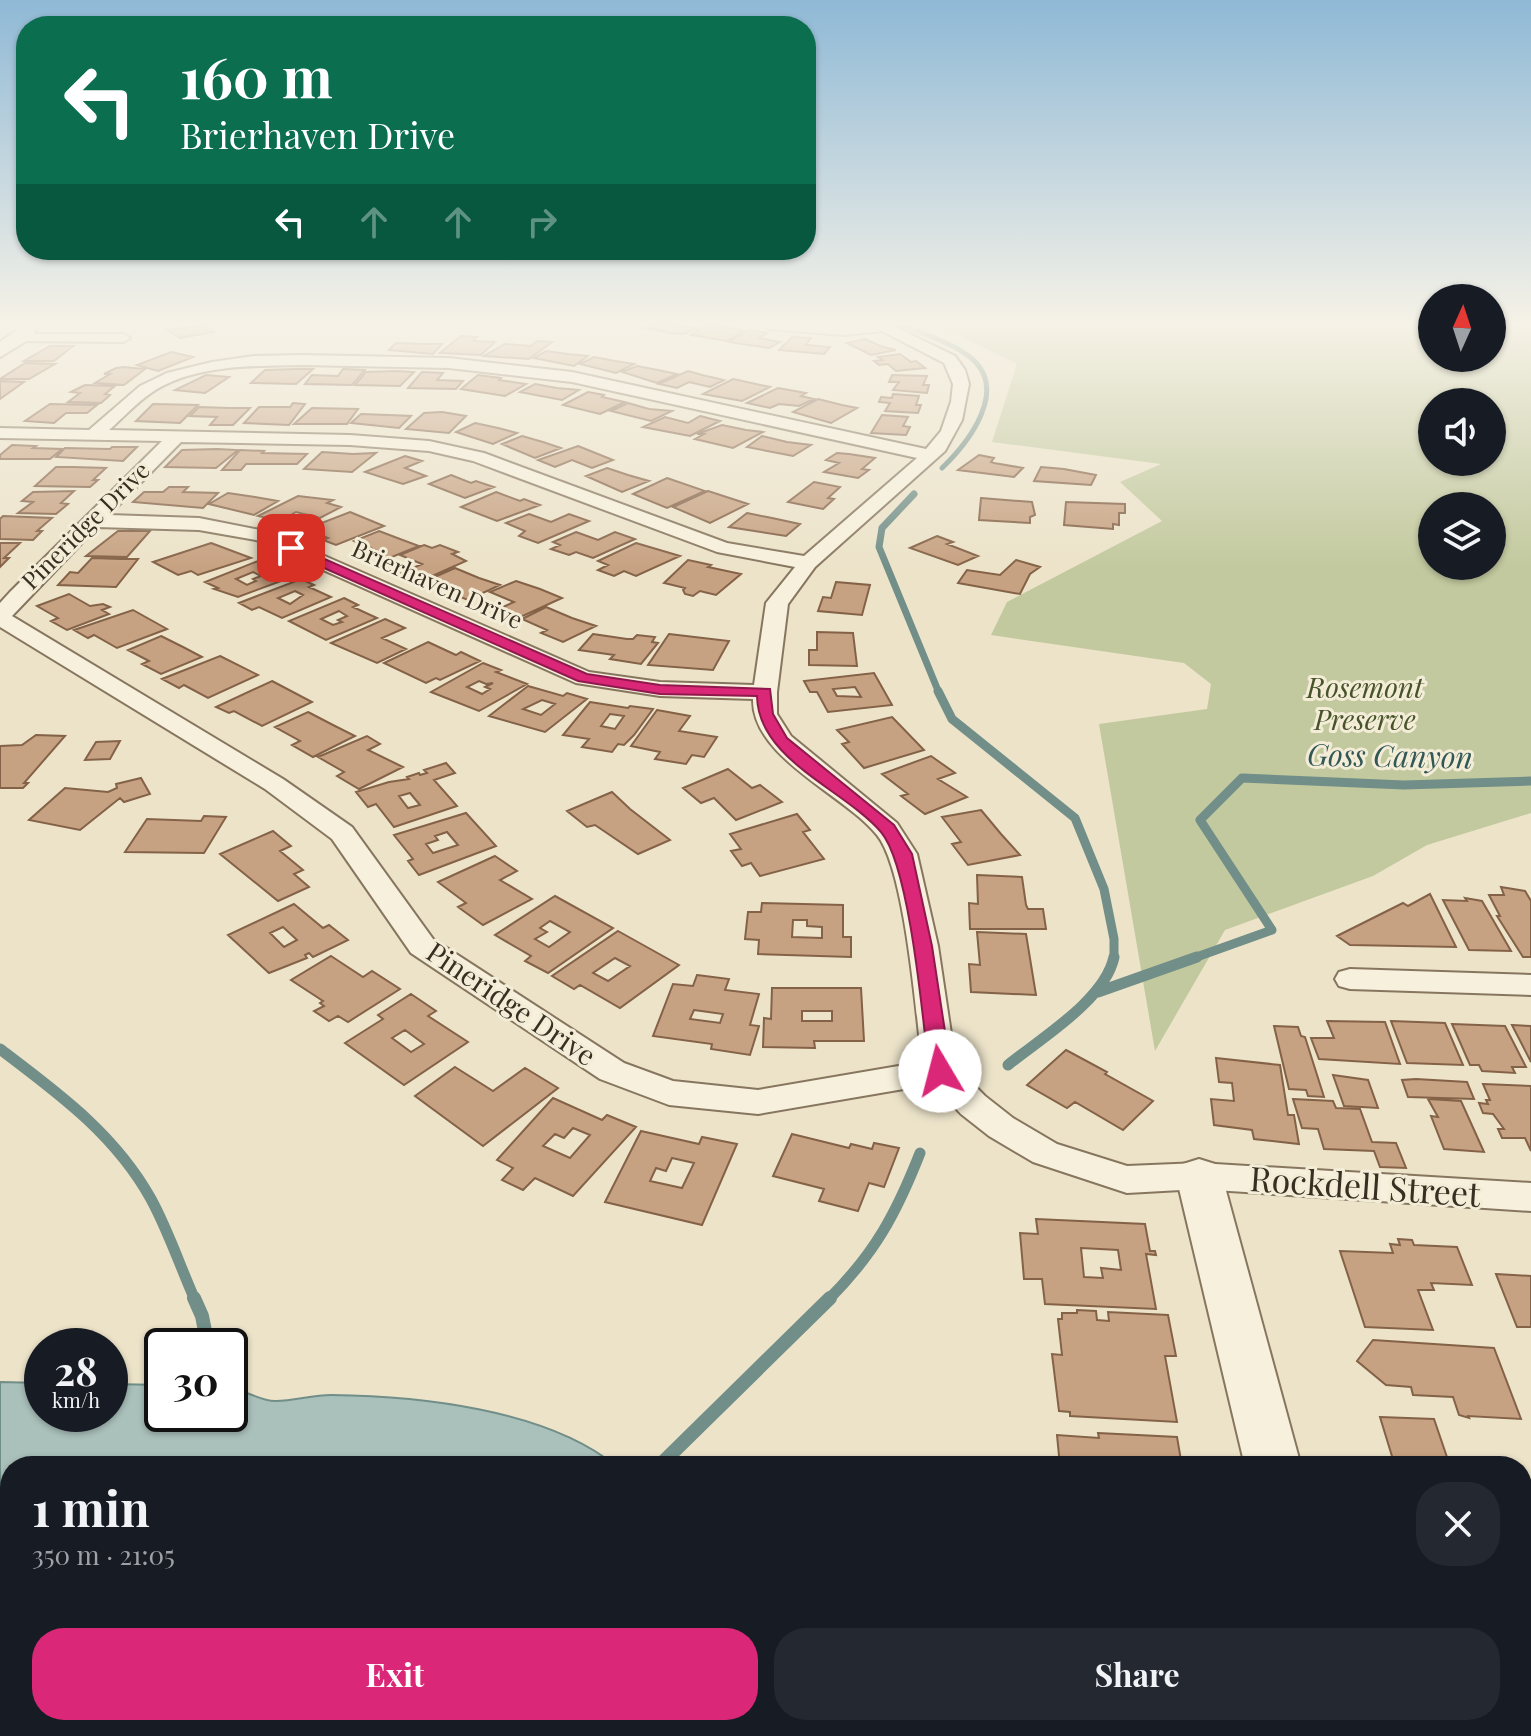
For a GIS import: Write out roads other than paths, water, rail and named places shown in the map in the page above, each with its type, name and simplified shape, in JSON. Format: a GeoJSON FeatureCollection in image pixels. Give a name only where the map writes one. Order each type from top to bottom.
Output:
{"type":"FeatureCollection","features":[{"type":"Feature","properties":{"kind":"street"},"geometry":{"type":"LineString","coordinates":[[93,435],[126,406]]}},
{"type":"Feature","properties":{"kind":"street"},"geometry":{"type":"LineString","coordinates":[[705,406],[929,455]]}},
{"type":"Feature","properties":{"kind":"street"},"geometry":{"type":"LineString","coordinates":[[940,1071],[923,946],[903,854],[887,829],[781,741],[765,714],[765,692],[777,603],[808,563],[945,439],[958,406]]}},
{"type":"Feature","properties":{"kind":"street"},"geometry":{"type":"LineString","coordinates":[[0,433],[350,440],[429,446],[478,457],[724,548],[808,563]]}},
{"type":"Feature","properties":{"kind":"street","name":"Pineridge Drive"},"geometry":{"type":"LineString","coordinates":[[176,437],[17,596],[0,618],[274,784],[342,833],[422,946],[612,1071],[669,1093],[758,1102],[940,1071]]}},
{"type":"Feature","properties":{"kind":"street","name":"Brierhaven Drive"},"geometry":{"type":"LineString","coordinates":[[90,521],[192,522],[228,526],[263,536],[584,678],[660,689],[765,692]]}},
{"type":"Feature","properties":{"kind":"street"},"geometry":{"type":"LineString","coordinates":[[1350,979],[1531,985]]}},
{"type":"Feature","properties":{"kind":"street","name":"Rockdell Street"},"geometry":{"type":"LineString","coordinates":[[940,1071],[982,1113],[1045,1153],[1127,1180],[1199,1176],[1531,1197]]}},
{"type":"Feature","properties":{"kind":"street"},"geometry":{"type":"LineString","coordinates":[[1199,1176],[1270,1456]]}},
{"type":"Feature","properties":{"kind":"water"},"geometry":{"type":"Polygon","coordinates":[[[0,1382],[24,1383],[24,1432],[128,1432],[128,1384],[144,1385],[144,1432],[248,1432],[248,1393],[271,1401],[331,1395],[365,1396],[441,1403],[518,1419],[554,1431],[601,1456],[0,1456],[0,1382]]]}},
{"type":"Feature","properties":{"kind":"waterway"},"geometry":{"type":"LineString","coordinates":[[942,468],[973,430],[984,406]]}},
{"type":"Feature","properties":{"kind":"waterway"},"geometry":{"type":"LineString","coordinates":[[914,494],[882,528],[879,547],[939,693]]}},
{"type":"Feature","properties":{"kind":"waterway"},"geometry":{"type":"LineString","coordinates":[[939,693],[952,719],[1075,818],[1104,889],[1114,939],[1114,957]]}},
{"type":"Feature","properties":{"kind":"waterway","name":"Goss Canyon"},"geometry":{"type":"LineString","coordinates":[[1191,959],[1272,930],[1200,820],[1242,778],[1404,785],[1531,781]]}},
{"type":"Feature","properties":{"kind":"waterway"},"geometry":{"type":"LineString","coordinates":[[1008,1065],[1085,1003],[1108,973],[1114,957]]}},
{"type":"Feature","properties":{"kind":"waterway","name":"Goss Canyon"},"geometry":{"type":"LineString","coordinates":[[1098,992],[1197,957]]}},
{"type":"Feature","properties":{"kind":"waterway"},"geometry":{"type":"LineString","coordinates":[[0,1049],[84,1116],[120,1154],[151,1199],[195,1300]]}},
{"type":"Feature","properties":{"kind":"waterway"},"geometry":{"type":"LineString","coordinates":[[828,1300],[859,1266],[883,1232],[920,1153]]}},
{"type":"Feature","properties":{"kind":"waterway"},"geometry":{"type":"LineString","coordinates":[[194,1298],[204,1328]]}},
{"type":"Feature","properties":{"kind":"waterway"},"geometry":{"type":"LineString","coordinates":[[669,1456],[828,1300]]}},
{"type":"Feature","properties":{"kind":"park label","name":"Rosemont Preserve"},"geometry":{"type":"Point","coordinates":[1365,704]}}]}
